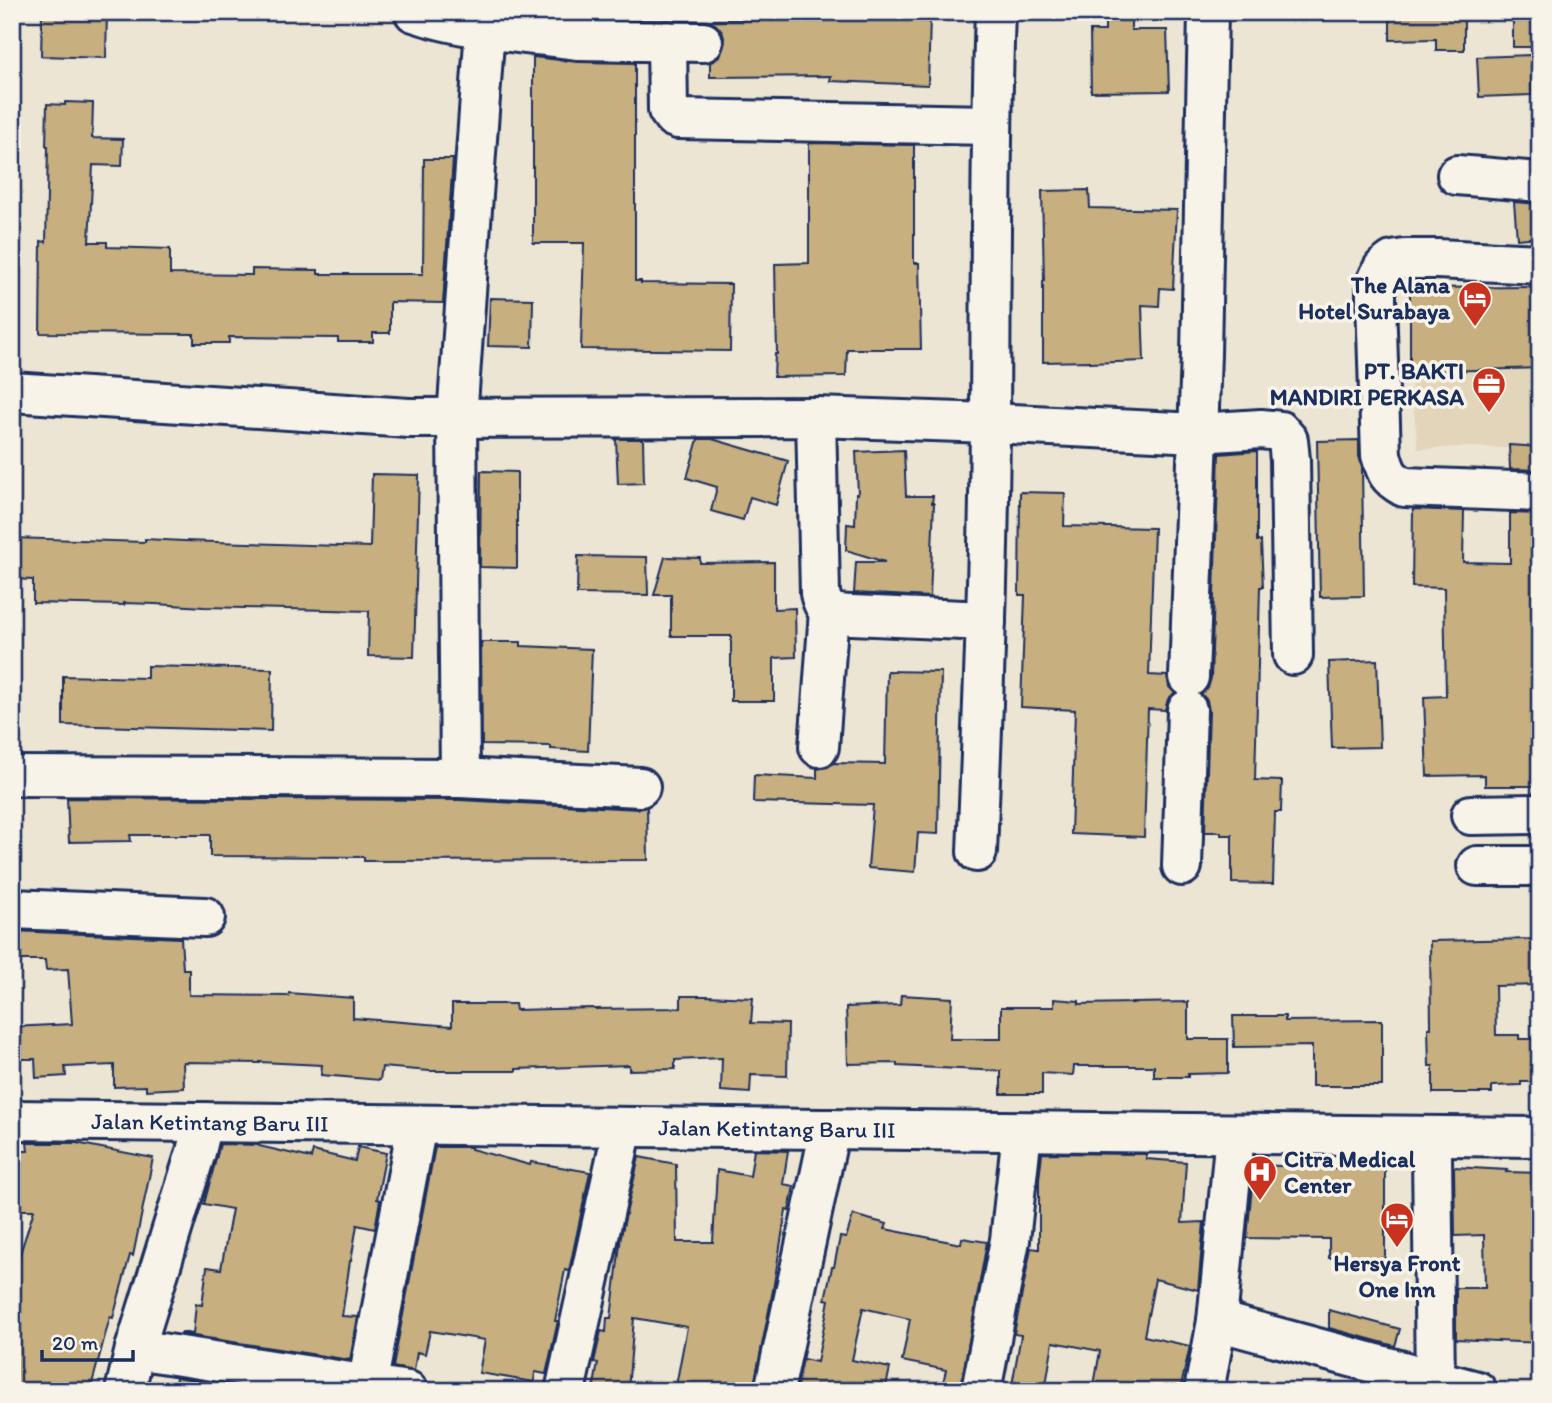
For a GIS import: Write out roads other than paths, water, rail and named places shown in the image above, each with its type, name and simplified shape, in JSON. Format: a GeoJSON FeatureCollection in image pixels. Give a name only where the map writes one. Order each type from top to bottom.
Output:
{"type":"FeatureCollection","features":[{"type":"Feature","properties":{"kind":"street"},"geometry":{"type":"LineString","coordinates":[[414,12],[433,19],[485,28],[579,26],[640,42],[685,41],[668,110],[678,119],[991,125]]}},
{"type":"Feature","properties":{"kind":"street"},"geometry":{"type":"LineString","coordinates":[[977,852],[986,621],[991,125],[995,12]]}},
{"type":"Feature","properties":{"kind":"street"},"geometry":{"type":"LineString","coordinates":[[1182,866],[1198,433],[1208,12]]}},
{"type":"Feature","properties":{"kind":"street"},"geometry":{"type":"LineString","coordinates":[[460,778],[457,418],[485,28]]}},
{"type":"Feature","properties":{"kind":"street"},"geometry":{"type":"LineString","coordinates":[[1457,174],[1540,182]]}},
{"type":"Feature","properties":{"kind":"street"},"geometry":{"type":"LineString","coordinates":[[1540,264],[1405,259],[1392,261],[1383,268],[1376,283],[1381,455],[1385,471],[1404,487],[1540,492]]}},
{"type":"Feature","properties":{"kind":"street"},"geometry":{"type":"LineString","coordinates":[[12,392],[409,418],[816,417],[1198,433],[1261,429],[1280,431],[1288,440],[1290,460],[1293,655]]}},
{"type":"Feature","properties":{"kind":"street"},"geometry":{"type":"LineString","coordinates":[[816,417],[820,593],[829,611],[819,747]]}},
{"type":"Feature","properties":{"kind":"street"},"geometry":{"type":"LineString","coordinates":[[829,611],[852,615],[986,621]]}},
{"type":"Feature","properties":{"kind":"street"},"geometry":{"type":"LineString","coordinates":[[12,776],[460,778],[640,787]]}},
{"type":"Feature","properties":{"kind":"street"},"geometry":{"type":"LineString","coordinates":[[1471,815],[1540,814]]}},
{"type":"Feature","properties":{"kind":"street"},"geometry":{"type":"LineString","coordinates":[[1477,866],[1540,866]]}},
{"type":"Feature","properties":{"kind":"street"},"geometry":{"type":"LineString","coordinates":[[12,909],[205,916]]}},
{"type":"Feature","properties":{"kind":"street","name":"Jalan Ketintang Baru III"},"geometry":{"type":"LineString","coordinates":[[12,1120],[1540,1137]]}},
{"type":"Feature","properties":{"kind":"street"},"geometry":{"type":"LineString","coordinates":[[125,1391],[203,1122]]}},
{"type":"Feature","properties":{"kind":"street"},"geometry":{"type":"LineString","coordinates":[[366,1388],[417,1125]]}},
{"type":"Feature","properties":{"kind":"street"},"geometry":{"type":"LineString","coordinates":[[565,1391],[623,1127]]}},
{"type":"Feature","properties":{"kind":"street"},"geometry":{"type":"LineString","coordinates":[[774,1391],[830,1129]]}},
{"type":"Feature","properties":{"kind":"street"},"geometry":{"type":"LineString","coordinates":[[981,1391],[1010,1240],[1022,1132]]}},
{"type":"Feature","properties":{"kind":"street"},"geometry":{"type":"LineString","coordinates":[[1204,1391],[1217,1321],[1235,1134]]}},
{"type":"Feature","properties":{"kind":"street"},"geometry":{"type":"LineString","coordinates":[[1433,1137],[1434,1385]]}},
{"type":"Feature","properties":{"kind":"street"},"geometry":{"type":"LineString","coordinates":[[1217,1321],[1434,1385],[1477,1391]]}},
{"type":"Feature","properties":{"kind":"street"},"geometry":{"type":"LineString","coordinates":[[135,1349],[366,1388],[408,1391]]}},
{"type":"Feature","properties":{"kind":"place","name":"The Alana Hotel Surabaya"},"geometry":{"type":"Point","coordinates":[1475,328]}},
{"type":"Feature","properties":{"kind":"place","name":"PT. BAKTI MANDIRI PERKASA"},"geometry":{"type":"Point","coordinates":[1489,414]}},
{"type":"Feature","properties":{"kind":"place","name":"Citra Medical Center"},"geometry":{"type":"Point","coordinates":[1260,1202]}},
{"type":"Feature","properties":{"kind":"place","name":"Hersya Front One Inn"},"geometry":{"type":"Point","coordinates":[1397,1249]}}]}
